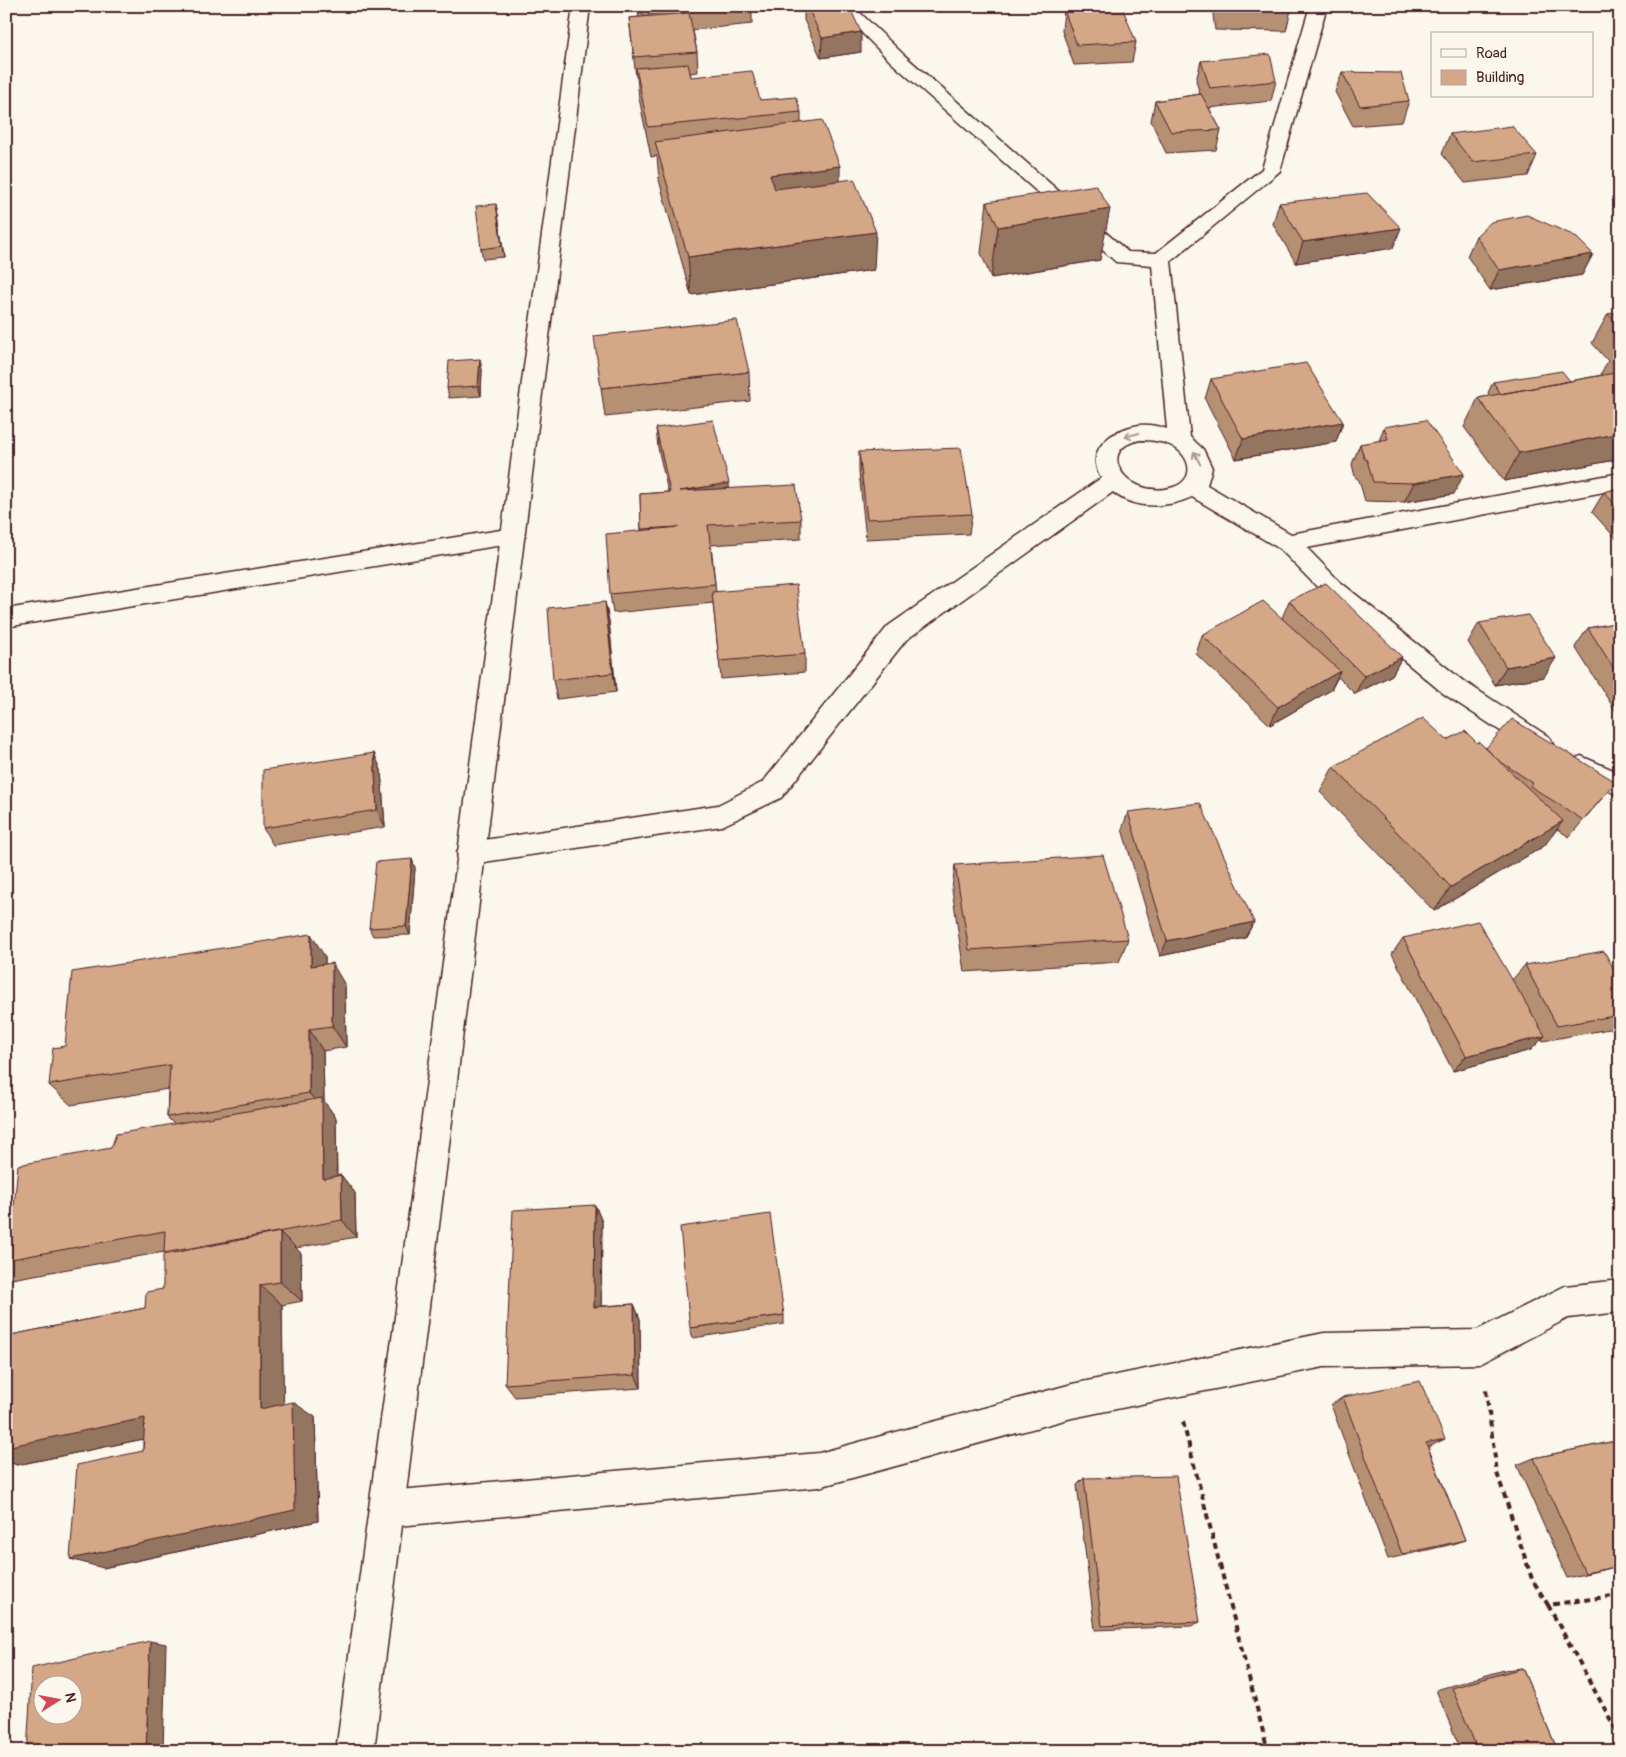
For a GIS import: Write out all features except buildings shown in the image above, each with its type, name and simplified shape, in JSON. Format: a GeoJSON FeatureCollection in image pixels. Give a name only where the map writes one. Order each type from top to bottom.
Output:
{"type":"FeatureCollection","features":[{"type":"Feature","properties":{"kind":"street"},"geometry":{"type":"LineString","coordinates":[[355,1751],[582,6]]}},
{"type":"Feature","properties":{"kind":"street"},"geometry":{"type":"LineString","coordinates":[[843,6],[898,59],[1123,258],[1161,259],[1271,171],[1319,6]]}},
{"type":"Feature","properties":{"kind":"street"},"geometry":{"type":"LineString","coordinates":[[1161,259],[1179,440]]}},
{"type":"Feature","properties":{"kind":"street"},"geometry":{"type":"LineString","coordinates":[[1148,432],[1179,440],[1192,448],[1201,468],[1199,479],[1192,487],[1175,496],[1152,498],[1138,495],[1114,480],[1107,469],[1106,457],[1110,447],[1120,439],[1133,434],[1148,432]]}},
{"type":"Feature","properties":{"kind":"street"},"geometry":{"type":"LineString","coordinates":[[471,854],[722,815],[772,790],[897,633],[1114,480]]}},
{"type":"Feature","properties":{"kind":"street"},"geometry":{"type":"LineString","coordinates":[[1288,543],[1620,481]]}},
{"type":"Feature","properties":{"kind":"street"},"geometry":{"type":"LineString","coordinates":[[1192,487],[1288,543],[1331,588],[1453,687],[1562,759],[1620,785]]}},
{"type":"Feature","properties":{"kind":"street"},"geometry":{"type":"LineString","coordinates":[[6,618],[513,536]]}},
{"type":"Feature","properties":{"kind":"street"},"geometry":{"type":"LineString","coordinates":[[387,1509],[819,1470],[1072,1401],[1324,1350],[1480,1348],[1565,1302],[1620,1296]]}},
{"type":"Feature","properties":{"kind":"path"},"geometry":{"type":"LineString","coordinates":[[1480,1348],[1497,1473],[1532,1578],[1620,1737]]}},
{"type":"Feature","properties":{"kind":"path"},"geometry":{"type":"LineString","coordinates":[[1172,1381],[1268,1751]]}},
{"type":"Feature","properties":{"kind":"path"},"geometry":{"type":"LineString","coordinates":[[1548,1605],[1620,1595]]}}]}
